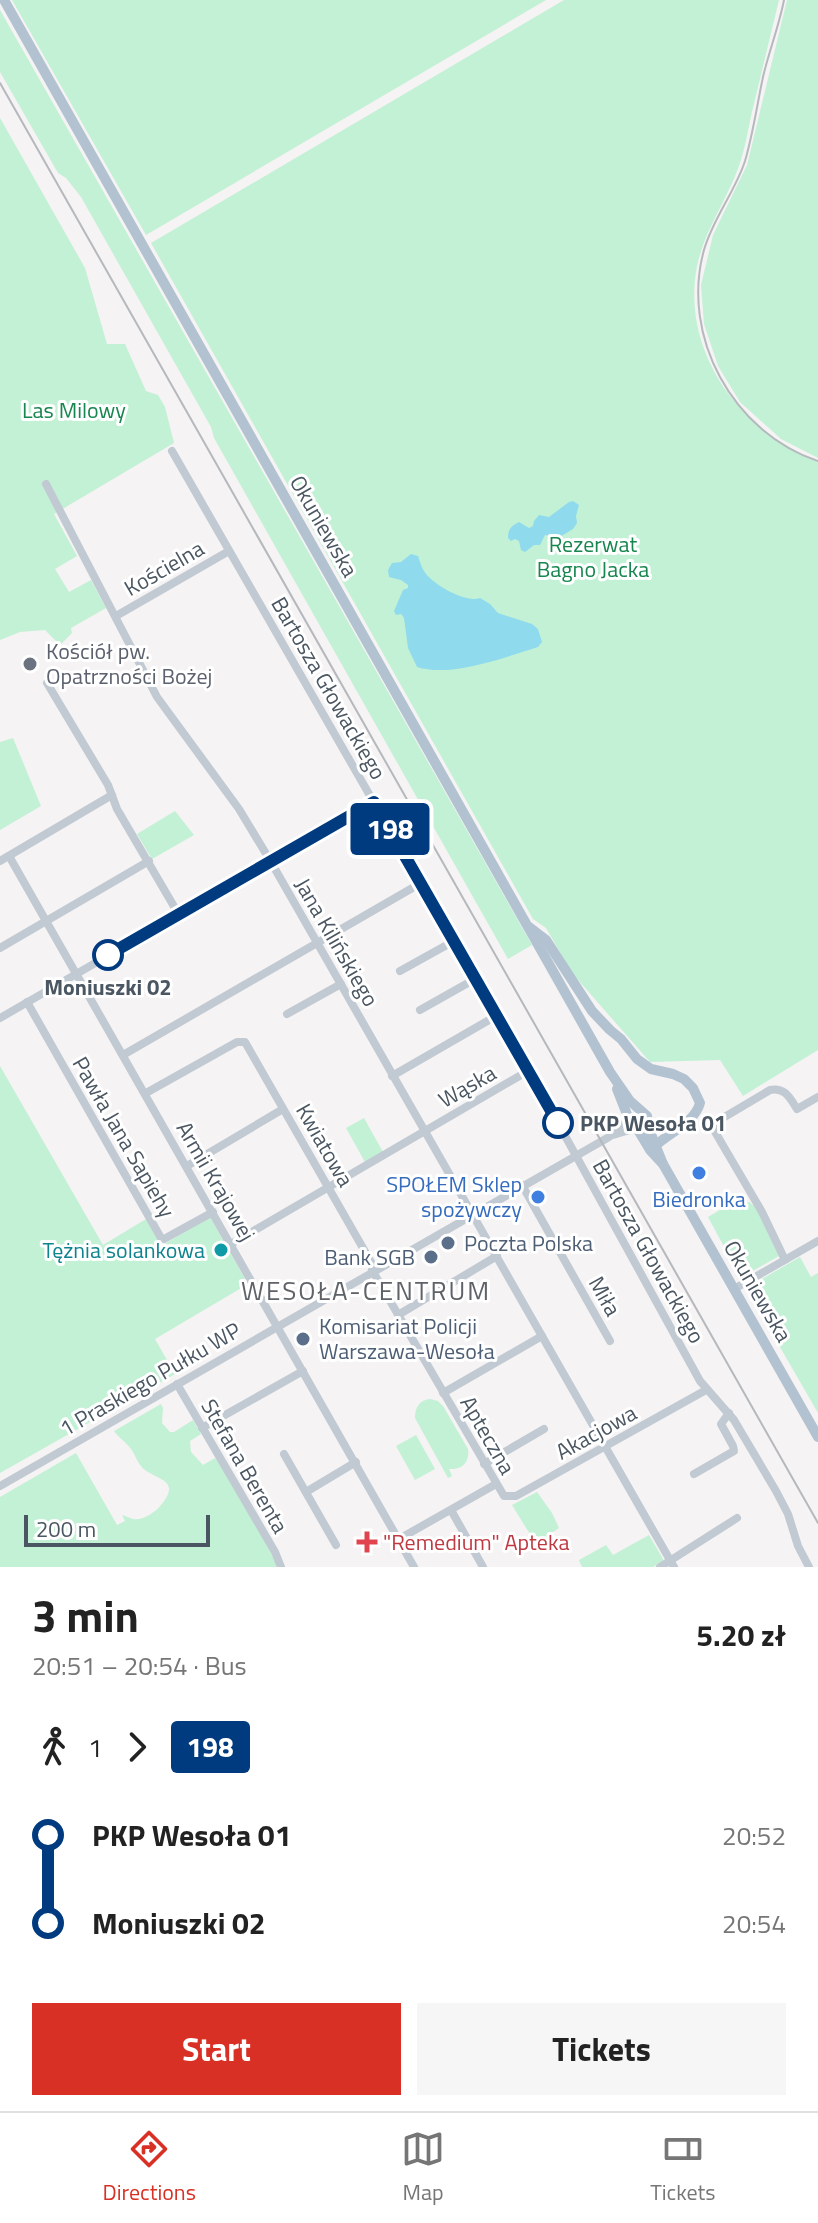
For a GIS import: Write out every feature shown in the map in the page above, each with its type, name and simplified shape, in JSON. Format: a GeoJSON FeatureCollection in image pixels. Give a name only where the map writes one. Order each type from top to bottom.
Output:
{"type":"FeatureCollection","features":[{"type":"Feature","properties":{"kind":"main road","name":"Okuniewska"},"geometry":{"type":"LineString","coordinates":[[4,0],[610,1072],[635,1124],[663,1164],[818,1437]]}},
{"type":"Feature","properties":{"kind":"main road"},"geometry":{"type":"LineString","coordinates":[[527,925],[546,940],[592,1011],[639,1061],[654,1070],[681,1077],[693,1088],[700,1103],[697,1111],[690,1121],[653,1147]]}},
{"type":"Feature","properties":{"kind":"main road","name":"Okuniewska"},"geometry":{"type":"LineString","coordinates":[[610,1072],[639,1110],[646,1114],[635,1124]]}},
{"type":"Feature","properties":{"kind":"main road"},"geometry":{"type":"LineString","coordinates":[[635,1124],[631,1112],[639,1110]]}},
{"type":"Feature","properties":{"kind":"street","name":"Bartosza Głowackiego"},"geometry":{"type":"LineString","coordinates":[[172,451],[576,1155],[706,1390],[741,1429],[780,1498],[809,1567]]}},
{"type":"Feature","properties":{"kind":"street","name":"Jana Kilińskiego"},"geometry":{"type":"LineString","coordinates":[[46,484],[157,697],[239,809],[271,862],[673,1564]]}},
{"type":"Feature","properties":{"kind":"street","name":"Kościelna"},"geometry":{"type":"LineString","coordinates":[[116,616],[229,551]]}},
{"type":"Feature","properties":{"kind":"street"},"geometry":{"type":"LineString","coordinates":[[47,683],[179,915]]}},
{"type":"Feature","properties":{"kind":"street"},"geometry":{"type":"LineString","coordinates":[[4,858],[112,795]]}},
{"type":"Feature","properties":{"kind":"street"},"geometry":{"type":"LineString","coordinates":[[0,1018],[374,802]]}},
{"type":"Feature","properties":{"kind":"street","name":"Armii Krajowej"},"geometry":{"type":"LineString","coordinates":[[4,858],[77,973],[414,1567]]}},
{"type":"Feature","properties":{"kind":"street"},"geometry":{"type":"LineString","coordinates":[[0,948],[149,861]]}},
{"type":"Feature","properties":{"kind":"street"},"geometry":{"type":"LineString","coordinates":[[123,1055],[421,883]]}},
{"type":"Feature","properties":{"kind":"street"},"geometry":{"type":"LineString","coordinates":[[400,971],[454,941]]}},
{"type":"Feature","properties":{"kind":"street"},"geometry":{"type":"LineString","coordinates":[[420,1010],[475,979]]}},
{"type":"Feature","properties":{"kind":"street"},"geometry":{"type":"LineString","coordinates":[[287,1014],[341,984]]}},
{"type":"Feature","properties":{"kind":"street","name":"Pawła Jana Sapiehy"},"geometry":{"type":"LineString","coordinates":[[27,1002],[161,1238],[213,1212]]}},
{"type":"Feature","properties":{"kind":"street"},"geometry":{"type":"LineString","coordinates":[[392,1076],[496,1016]]}},
{"type":"Feature","properties":{"kind":"street","name":"Kwiatowa"},"geometry":{"type":"LineString","coordinates":[[146,1093],[242,1041],[374,1270]]}},
{"type":"Feature","properties":{"kind":"street","name":"Wąska"},"geometry":{"type":"LineString","coordinates":[[231,1244],[528,1071]]}},
{"type":"Feature","properties":{"kind":"street"},"geometry":{"type":"LineString","coordinates":[[785,1260],[762,1212],[711,1125],[770,1090],[785,1092],[797,1109],[818,1097]]}},
{"type":"Feature","properties":{"kind":"street"},"geometry":{"type":"LineString","coordinates":[[187,1166],[283,1109]]}},
{"type":"Feature","properties":{"kind":"street","name":"1 Praskiego Pułku WP"},"geometry":{"type":"LineString","coordinates":[[0,1486],[522,1185],[635,1124]]}},
{"type":"Feature","properties":{"kind":"street","name":"Miła"},"geometry":{"type":"LineString","coordinates":[[522,1185],[610,1341]]}},
{"type":"Feature","properties":{"kind":"street"},"geometry":{"type":"LineString","coordinates":[[734,1289],[818,1241]]}},
{"type":"Feature","properties":{"kind":"street"},"geometry":{"type":"LineString","coordinates":[[398,1315],[497,1256]]}},
{"type":"Feature","properties":{"kind":"street","name":"Apteczna"},"geometry":{"type":"LineString","coordinates":[[374,1270],[501,1494]]}},
{"type":"Feature","properties":{"kind":"street"},"geometry":{"type":"LineString","coordinates":[[443,1393],[542,1336]]}},
{"type":"Feature","properties":{"kind":"street"},"geometry":{"type":"LineString","coordinates":[[202,1428],[303,1371]]}},
{"type":"Feature","properties":{"kind":"street","name":"Stefana Berenta"},"geometry":{"type":"LineString","coordinates":[[177,1384],[281,1567]]}},
{"type":"Feature","properties":{"kind":"street","name":"Akacjowa"},"geometry":{"type":"LineString","coordinates":[[501,1494],[516,1496],[706,1390]]}},
{"type":"Feature","properties":{"kind":"street"},"geometry":{"type":"LineString","coordinates":[[694,1474],[734,1451],[721,1424],[729,1413]]}},
{"type":"Feature","properties":{"kind":"street"},"geometry":{"type":"LineString","coordinates":[[484,1464],[544,1429]]}},
{"type":"Feature","properties":{"kind":"street"},"geometry":{"type":"LineString","coordinates":[[284,1454],[336,1545]]}},
{"type":"Feature","properties":{"kind":"street"},"geometry":{"type":"LineString","coordinates":[[306,1492],[356,1462]]}},
{"type":"Feature","properties":{"kind":"street"},"geometry":{"type":"LineString","coordinates":[[399,1539],[496,1484]]}},
{"type":"Feature","properties":{"kind":"street"},"geometry":{"type":"LineString","coordinates":[[451,1510],[483,1567]]}},
{"type":"Feature","properties":{"kind":"street"},"geometry":{"type":"LineString","coordinates":[[660,1567],[673,1564],[705,1537],[737,1518]]}},
{"type":"Feature","properties":{"kind":"green space"},"geometry":{"type":"Polygon","coordinates":[[[12,0],[546,0],[146,235],[12,0]]]}},
{"type":"Feature","properties":{"kind":"green space","name":"Rezerwat Bagno Jacka"},"geometry":{"type":"Polygon","coordinates":[[[564,0],[779,0],[741,160],[701,252],[694,293],[696,320],[703,345],[727,392],[764,430],[818,462],[818,1050],[743,1096],[720,1060],[650,1062],[572,973],[546,928],[533,919],[151,243],[564,0]]]}},
{"type":"Feature","properties":{"kind":"green space"},"geometry":{"type":"Polygon","coordinates":[[[787,0],[818,0],[818,458],[781,439],[740,402],[718,366],[704,324],[701,285],[713,235],[747,165],[787,0]]]}},
{"type":"Feature","properties":{"kind":"green space"},"geometry":{"type":"Polygon","coordinates":[[[0,10],[532,945],[508,959],[81,197],[58,173],[0,72],[0,10]]]}},
{"type":"Feature","properties":{"kind":"green space","name":"Las Milowy"},"geometry":{"type":"Polygon","coordinates":[[[0,118],[85,268],[107,344],[125,344],[146,391],[158,395],[165,407],[174,443],[54,514],[77,556],[55,569],[69,592],[91,580],[106,608],[71,628],[72,633],[60,645],[45,630],[20,632],[0,640],[0,118]]]}},
{"type":"Feature","properties":{"kind":"green space"},"geometry":{"type":"Polygon","coordinates":[[[13,738],[41,806],[0,830],[0,742],[13,738]]]}},
{"type":"Feature","properties":{"kind":"green space"},"geometry":{"type":"Polygon","coordinates":[[[175,811],[194,835],[152,859],[137,834],[175,811]]]}},
{"type":"Feature","properties":{"kind":"green space"},"geometry":{"type":"Polygon","coordinates":[[[0,1066],[103,1245],[146,1219],[161,1246],[210,1217],[248,1284],[155,1339],[175,1374],[0,1473],[0,1066]]]}},
{"type":"Feature","properties":{"kind":"green space"},"geometry":{"type":"Polygon","coordinates":[[[364,1118],[383,1152],[365,1162],[346,1128],[364,1118]]]}},
{"type":"Feature","properties":{"kind":"green space"},"geometry":{"type":"Polygon","coordinates":[[[740,1198],[742,1203],[755,1205],[779,1256],[744,1276],[734,1265],[708,1217],[740,1198]]]}},
{"type":"Feature","properties":{"kind":"green space"},"geometry":{"type":"Polygon","coordinates":[[[800,1257],[811,1277],[818,1273],[818,1413],[748,1287],[800,1257]]]}},
{"type":"Feature","properties":{"kind":"green space"},"geometry":{"type":"Polygon","coordinates":[[[430,1399],[443,1406],[468,1449],[466,1461],[461,1467],[449,1469],[452,1476],[448,1478],[415,1418],[418,1405],[430,1399]]]}},
{"type":"Feature","properties":{"kind":"green space"},"geometry":{"type":"Polygon","coordinates":[[[161,1404],[162,1423],[170,1432],[193,1420],[201,1434],[190,1441],[191,1452],[203,1465],[215,1458],[220,1463],[278,1567],[0,1567],[0,1497],[76,1453],[117,1525],[125,1521],[122,1515],[140,1519],[159,1508],[169,1491],[166,1482],[143,1468],[114,1431],[161,1404]]]}},
{"type":"Feature","properties":{"kind":"green space"},"geometry":{"type":"Polygon","coordinates":[[[416,1435],[435,1469],[415,1480],[396,1446],[416,1435]]]}},
{"type":"Feature","properties":{"kind":"green space"},"geometry":{"type":"Polygon","coordinates":[[[537,1492],[559,1528],[536,1544],[512,1505],[537,1492]]]}},
{"type":"Feature","properties":{"kind":"green space"},"geometry":{"type":"Polygon","coordinates":[[[649,1535],[663,1559],[653,1567],[582,1567],[579,1560],[606,1545],[613,1555],[649,1535]]]}},
{"type":"Feature","properties":{"kind":"water"},"geometry":{"type":"Polygon","coordinates":[[[573,501],[579,505],[577,523],[558,538],[545,535],[540,545],[534,545],[525,552],[521,550],[519,541],[508,538],[509,530],[516,523],[529,528],[539,515],[549,517],[573,501]]]}},
{"type":"Feature","properties":{"kind":"water"},"geometry":{"type":"Polygon","coordinates":[[[411,554],[418,556],[425,572],[437,584],[459,596],[480,598],[498,613],[532,624],[538,629],[542,642],[538,647],[478,665],[446,670],[417,667],[408,648],[404,618],[394,611],[408,585],[389,577],[388,570],[392,563],[401,562],[411,554]]]}},
{"type":"Feature","properties":{"kind":"railway"},"geometry":{"type":"LineString","coordinates":[[784,0],[745,161],[704,250],[699,283],[700,315],[707,347],[720,377],[738,405],[761,428],[788,447],[818,461]]}},
{"type":"Feature","properties":{"kind":"railway"},"geometry":{"type":"LineString","coordinates":[[0,83],[818,1523]]}},
{"type":"Feature","properties":{"kind":"bus line","name":"198"},"geometry":{"type":"LineString","coordinates":[[108,955],[374,802],[558,1123]]}},
{"type":"Feature","properties":{"kind":"place","name":"Kościół pw. Opatrzności Bożej"},"geometry":{"type":"Point","coordinates":[30,664]}},
{"type":"Feature","properties":{"kind":"place","name":"Moniuszki 02"},"geometry":{"type":"Point","coordinates":[108,955]}},
{"type":"Feature","properties":{"kind":"place","name":"PKP Wesoła 01"},"geometry":{"type":"Point","coordinates":[558,1123]}},
{"type":"Feature","properties":{"kind":"place","name":"Biedronka"},"geometry":{"type":"Point","coordinates":[699,1173]}},
{"type":"Feature","properties":{"kind":"place","name":"SPOŁEM Sklep spożywczy"},"geometry":{"type":"Point","coordinates":[538,1197]}},
{"type":"Feature","properties":{"kind":"place","name":"Poczta Polska"},"geometry":{"type":"Point","coordinates":[448,1243]}},
{"type":"Feature","properties":{"kind":"place","name":"Tężnia solankowa"},"geometry":{"type":"Point","coordinates":[221,1250]}},
{"type":"Feature","properties":{"kind":"place","name":"Bank SGB"},"geometry":{"type":"Point","coordinates":[431,1257]}},
{"type":"Feature","properties":{"kind":"place","name":"Komisariat Policji Warszawa-Wesoła"},"geometry":{"type":"Point","coordinates":[303,1339]}},
{"type":"Feature","properties":{"kind":"place","name":"\"Remedium\" Apteka"},"geometry":{"type":"Point","coordinates":[367,1542]}},
{"type":"Feature","properties":{"kind":"district","name":"WESOŁA-CENTRUM"},"geometry":{"type":"Point","coordinates":[366,1291]}}]}
